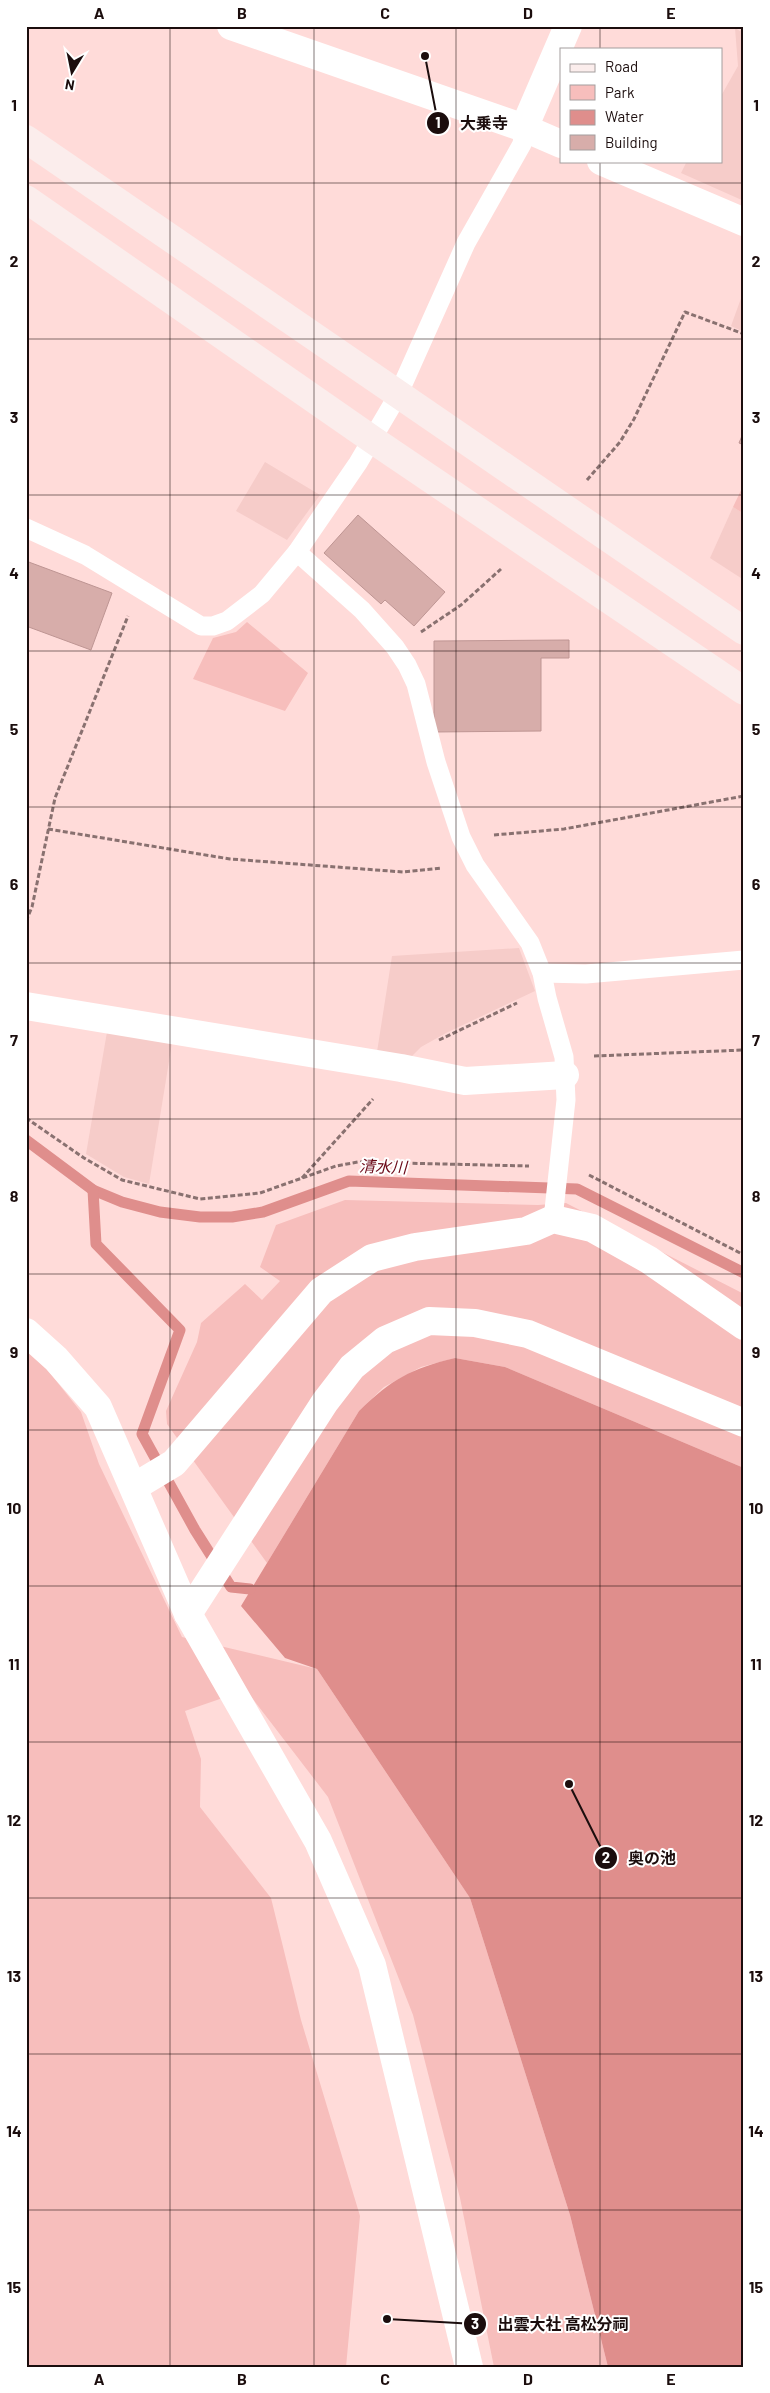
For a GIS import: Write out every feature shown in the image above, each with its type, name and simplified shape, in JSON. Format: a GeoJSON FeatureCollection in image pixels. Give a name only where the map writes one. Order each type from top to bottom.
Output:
{"type":"FeatureCollection","features":[{"type":"Feature","properties":{"kind":"street"},"geometry":{"type":"LineString","coordinates":[[230,26],[524,128],[560,144]]}},
{"type":"Feature","properties":{"kind":"street"},"geometry":{"type":"LineString","coordinates":[[524,128],[568,26]]}},
{"type":"Feature","properties":{"kind":"street"},"geometry":{"type":"LineString","coordinates":[[26,139],[744,631]]}},
{"type":"Feature","properties":{"kind":"street"},"geometry":{"type":"LineString","coordinates":[[604,162],[744,222]]}},
{"type":"Feature","properties":{"kind":"street"},"geometry":{"type":"LineString","coordinates":[[26,199],[373,440],[744,691]]}},
{"type":"Feature","properties":{"kind":"street"},"geometry":{"type":"LineString","coordinates":[[26,1006],[401,1068],[465,1081],[565,1066]]}},
{"type":"Feature","properties":{"kind":"street"},"geometry":{"type":"LineString","coordinates":[[138,1485],[174,1464],[321,1291],[372,1258],[415,1247],[526,1231],[553,1211],[592,1228],[641,1255],[744,1326]]}},
{"type":"Feature","properties":{"kind":"street"},"geometry":{"type":"LineString","coordinates":[[188,1614],[324,1402],[352,1367],[385,1340],[429,1320],[476,1323],[528,1334],[744,1423]]}},
{"type":"Feature","properties":{"kind":"street"},"geometry":{"type":"LineString","coordinates":[[26,1332],[56,1359],[98,1407],[138,1485],[188,1614],[318,1841],[372,1964],[469,2367]]}},
{"type":"Feature","properties":{"kind":"lane"},"geometry":{"type":"LineString","coordinates":[[26,528],[85,555],[201,626],[213,626],[235,616],[262,594],[297,552],[373,440],[398,395],[466,243],[522,144],[524,128]]}},
{"type":"Feature","properties":{"kind":"lane"},"geometry":{"type":"LineString","coordinates":[[297,552],[362,610],[395,647],[407,665],[416,684],[436,762],[461,837],[475,865],[530,943],[542,973],[565,1066],[566,1100],[560,1169],[553,1211]]}},
{"type":"Feature","properties":{"kind":"lane"},"geometry":{"type":"LineString","coordinates":[[542,973],[586,974],[744,960]]}},
{"type":"Feature","properties":{"kind":"path"},"geometry":{"type":"LineString","coordinates":[[26,921],[32,907],[55,798],[139,587]]}},
{"type":"Feature","properties":{"kind":"path"},"geometry":{"type":"LineString","coordinates":[[461,837],[564,829],[744,796]]}},
{"type":"Feature","properties":{"kind":"path"},"geometry":{"type":"LineString","coordinates":[[48,829],[230,859],[403,872],[475,865]]}},
{"type":"Feature","properties":{"kind":"path"},"geometry":{"type":"LineString","coordinates":[[565,1066],[744,1050]]}},
{"type":"Feature","properties":{"kind":"path"},"geometry":{"type":"LineString","coordinates":[[26,1118],[84,1158],[122,1180],[200,1199],[260,1193],[336,1166],[358,1162],[560,1169],[590,1176],[744,1255]]}},
{"type":"Feature","properties":{"kind":"shaded area"},"geometry":{"type":"Polygon","coordinates":[[[744,26],[744,201],[681,173],[686,162],[722,162],[722,94],[738,66],[735,28],[740,31],[744,26]]]}},
{"type":"Feature","properties":{"kind":"shaded area"},"geometry":{"type":"Polygon","coordinates":[[[744,290],[744,332],[731,326],[744,290]]]}},
{"type":"Feature","properties":{"kind":"shaded area"},"geometry":{"type":"Polygon","coordinates":[[[265,462],[320,495],[287,540],[236,511],[265,462]]]}},
{"type":"Feature","properties":{"kind":"shaded area"},"geometry":{"type":"Polygon","coordinates":[[[733,507],[744,514],[744,580],[710,558],[733,507]]]}},
{"type":"Feature","properties":{"kind":"shaded area"},"geometry":{"type":"Polygon","coordinates":[[[519,948],[535,991],[446,1033],[421,1047],[410,1058],[377,1052],[392,956],[519,948]]]}},
{"type":"Feature","properties":{"kind":"shaded area"},"geometry":{"type":"Polygon","coordinates":[[[107,1032],[172,1043],[149,1184],[124,1177],[86,1154],[107,1032]]]}},
{"type":"Feature","properties":{"kind":"green space"},"geometry":{"type":"Polygon","coordinates":[[[744,484],[744,514],[733,507],[744,484]]]}},
{"type":"Feature","properties":{"kind":"green space"},"geometry":{"type":"Polygon","coordinates":[[[247,622],[308,673],[285,711],[193,679],[213,638],[236,632],[247,622]]]}},
{"type":"Feature","properties":{"kind":"green space"},"geometry":{"type":"Polygon","coordinates":[[[345,1200],[538,1205],[566,1203],[744,1294],[744,1468],[505,1367],[455,1358],[421,1367],[384,1387],[359,1411],[267,1563],[167,1424],[166,1411],[197,1342],[201,1323],[245,1284],[262,1300],[280,1281],[260,1267],[276,1225],[345,1200]]]}},
{"type":"Feature","properties":{"kind":"green space"},"geometry":{"type":"Polygon","coordinates":[[[26,1349],[42,1363],[81,1412],[99,1464],[182,1637],[317,1669],[470,1898],[570,2215],[608,2367],[494,2367],[460,2198],[413,2015],[328,1797],[246,1690],[185,1711],[201,1759],[200,1807],[271,1898],[301,2020],[360,2216],[346,2367],[26,2367],[26,1349]]]}},
{"type":"Feature","properties":{"kind":"water"},"geometry":{"type":"Polygon","coordinates":[[[455,1358],[505,1367],[744,1468],[744,2367],[608,2367],[570,2215],[470,1898],[317,1669],[285,1658],[241,1606],[359,1411],[402,1377],[426,1366],[455,1358]]]}},
{"type":"Feature","properties":{"kind":"building"},"geometry":{"type":"Polygon","coordinates":[[[744,431],[744,445],[739,443],[744,431]]]}},
{"type":"Feature","properties":{"kind":"building"},"geometry":{"type":"Polygon","coordinates":[[[358,515],[445,592],[414,626],[385,600],[381,604],[324,553],[358,515]]]}},
{"type":"Feature","properties":{"kind":"building"},"geometry":{"type":"Polygon","coordinates":[[[26,561],[112,593],[91,650],[26,626],[26,561]]]}},
{"type":"Feature","properties":{"kind":"building"},"geometry":{"type":"Polygon","coordinates":[[[569,640],[569,658],[541,658],[541,731],[434,732],[434,641],[569,640]]]}},
{"type":"Feature","properties":{"kind":"waterway","name":"清水川"},"geometry":{"type":"LineString","coordinates":[[26,1140],[93,1190],[122,1202],[160,1212],[200,1217],[232,1217],[263,1212],[349,1181],[577,1189],[744,1273]]}},
{"type":"Feature","properties":{"kind":"waterway"},"geometry":{"type":"LineString","coordinates":[[93,1190],[96,1244],[180,1330],[142,1434],[195,1530],[231,1587],[250,1589]]}},
{"type":"Feature","properties":{"kind":"place","name":"大乗寺"},"geometry":{"type":"Point","coordinates":[425,56]}},
{"type":"Feature","properties":{"kind":"place","name":"奥の池"},"geometry":{"type":"Point","coordinates":[569,1784]}},
{"type":"Feature","properties":{"kind":"place","name":"出雲大社 高松分祠"},"geometry":{"type":"Point","coordinates":[387,2319]}}]}
